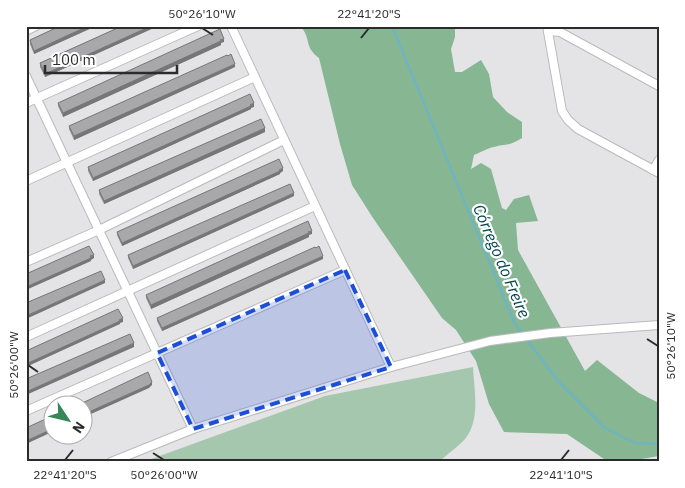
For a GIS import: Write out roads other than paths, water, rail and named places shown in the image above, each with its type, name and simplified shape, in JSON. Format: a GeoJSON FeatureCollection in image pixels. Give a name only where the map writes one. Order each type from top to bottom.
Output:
{"type":"FeatureCollection","features":[{"type":"Feature","properties":{"kind":"street"},"geometry":{"type":"LineString","coordinates":[[26,31],[36,26]]}},
{"type":"Feature","properties":{"kind":"street"},"geometry":{"type":"LineString","coordinates":[[26,103],[198,26]]}},
{"type":"Feature","properties":{"kind":"street"},"geometry":{"type":"LineString","coordinates":[[231,26],[391,367]]}},
{"type":"Feature","properties":{"kind":"street"},"geometry":{"type":"LineString","coordinates":[[659,86],[560,32],[548,28],[562,111],[568,120],[578,129],[656,171],[659,160]]}},
{"type":"Feature","properties":{"kind":"street"},"geometry":{"type":"LineString","coordinates":[[26,76],[193,429]]}},
{"type":"Feature","properties":{"kind":"street"},"geometry":{"type":"LineString","coordinates":[[26,181],[255,77]]}},
{"type":"Feature","properties":{"kind":"street"},"geometry":{"type":"LineString","coordinates":[[26,262],[99,230],[284,140]]}},
{"type":"Feature","properties":{"kind":"street"},"geometry":{"type":"LineString","coordinates":[[26,337],[316,206]]}},
{"type":"Feature","properties":{"kind":"street"},"geometry":{"type":"LineString","coordinates":[[26,411],[345,270]]}},
{"type":"Feature","properties":{"kind":"street"},"geometry":{"type":"LineString","coordinates":[[112,462],[193,429],[391,367],[490,341],[550,333],[659,326]]}},
{"type":"Feature","properties":{"kind":"waterway","name":"Córrego do Freire"},"geometry":{"type":"LineString","coordinates":[[392,26],[515,324],[559,382],[605,428],[635,443],[659,444]]}}]}
